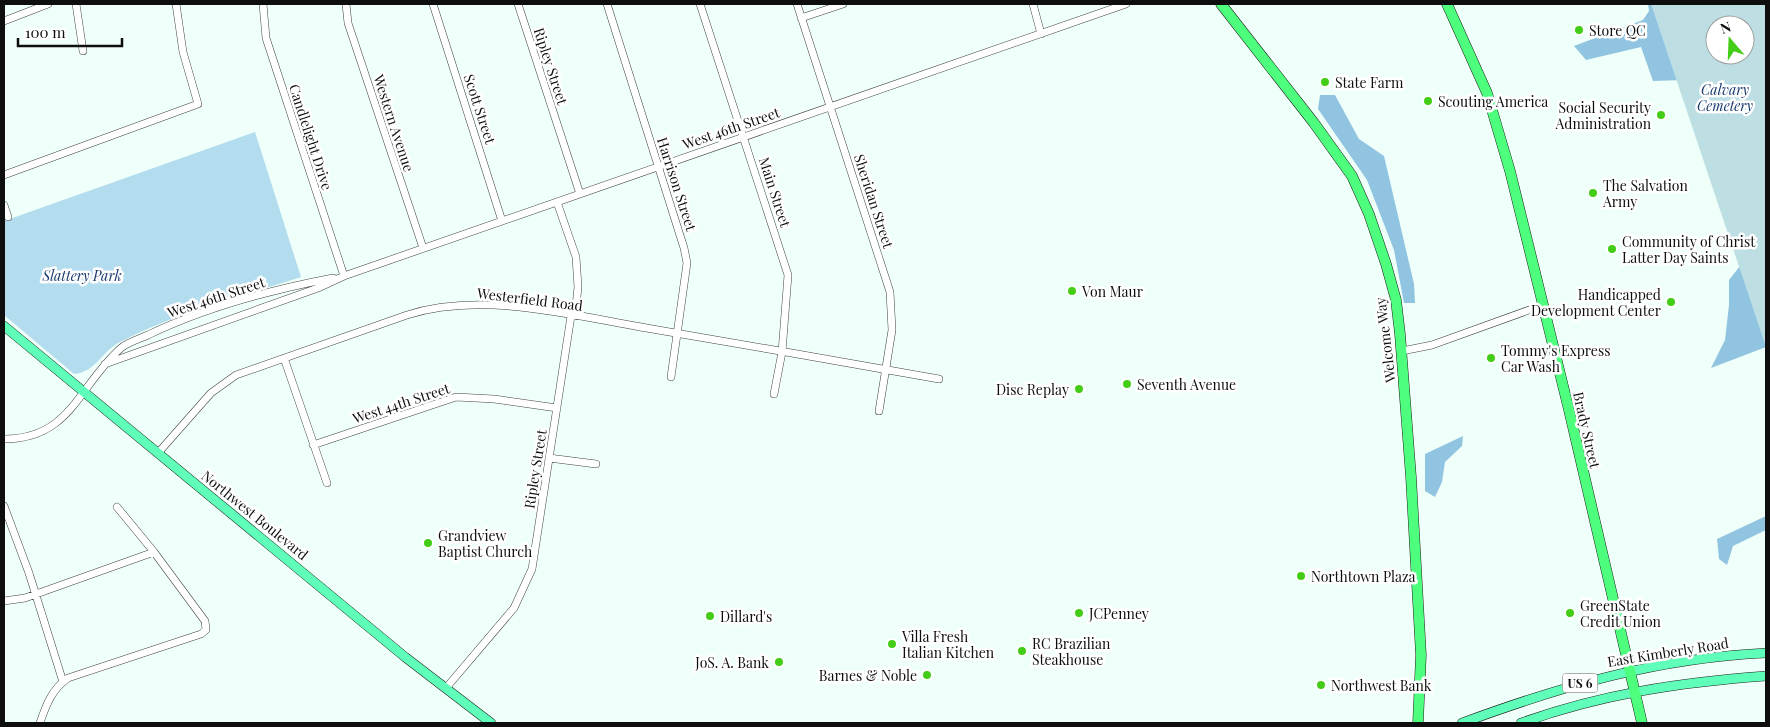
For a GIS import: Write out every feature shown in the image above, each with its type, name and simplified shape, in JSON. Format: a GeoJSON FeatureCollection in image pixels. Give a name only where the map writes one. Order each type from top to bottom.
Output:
{"type":"FeatureCollection","features":[{"type":"Feature","properties":{"kind":"highway","name":"Welcome Way"},"geometry":{"type":"LineString","coordinates":[[1221,4],[1352,176],[1369,214],[1396,300],[1402,352],[1420,622],[1421,655],[1418,723]]}},
{"type":"Feature","properties":{"kind":"highway","name":"Brady Street"},"geometry":{"type":"LineString","coordinates":[[1446,4],[1480,75],[1497,124],[1543,305],[1642,723]]}},
{"type":"Feature","properties":{"kind":"main road","name":"Northwest Boulevard"},"geometry":{"type":"LineString","coordinates":[[4,326],[491,723]]}},
{"type":"Feature","properties":{"kind":"main road","name":"East Kimberly Road"},"geometry":{"type":"LineString","coordinates":[[1462,723],[1560,689],[1629,671],[1703,658],[1766,653]]}},
{"type":"Feature","properties":{"kind":"main road","name":"US 6"},"geometry":{"type":"LineString","coordinates":[[1521,723],[1588,702],[1634,692],[1702,681],[1766,676]]}},
{"type":"Feature","properties":{"kind":"street"},"geometry":{"type":"LineString","coordinates":[[4,21],[48,4]]}},
{"type":"Feature","properties":{"kind":"street"},"geometry":{"type":"LineString","coordinates":[[76,4],[83,50]]}},
{"type":"Feature","properties":{"kind":"street"},"geometry":{"type":"LineString","coordinates":[[4,175],[198,104],[183,52],[176,4]]}},
{"type":"Feature","properties":{"kind":"street","name":"Candlelight Drive"},"geometry":{"type":"LineString","coordinates":[[263,4],[266,38],[344,276]]}},
{"type":"Feature","properties":{"kind":"street","name":"Western Avenue"},"geometry":{"type":"LineString","coordinates":[[346,4],[348,23],[423,248]]}},
{"type":"Feature","properties":{"kind":"street","name":"Scott Street"},"geometry":{"type":"LineString","coordinates":[[433,4],[502,222]]}},
{"type":"Feature","properties":{"kind":"street","name":"Ripley Street"},"geometry":{"type":"LineString","coordinates":[[518,4],[580,194]]}},
{"type":"Feature","properties":{"kind":"street","name":"Harrison Street"},"geometry":{"type":"LineString","coordinates":[[607,4],[684,248],[687,263],[671,377]]}},
{"type":"Feature","properties":{"kind":"street","name":"Main Street"},"geometry":{"type":"LineString","coordinates":[[700,4],[788,275],[782,352],[774,394]]}},
{"type":"Feature","properties":{"kind":"street","name":"Sheridan Street"},"geometry":{"type":"LineString","coordinates":[[797,4],[890,292],[892,330],[879,411]]}},
{"type":"Feature","properties":{"kind":"street"},"geometry":{"type":"LineString","coordinates":[[801,18],[843,4]]}},
{"type":"Feature","properties":{"kind":"street"},"geometry":{"type":"LineString","coordinates":[[1033,4],[1041,34]]}},
{"type":"Feature","properties":{"kind":"street","name":"West 46th Street"},"geometry":{"type":"LineString","coordinates":[[105,364],[318,288],[344,276],[423,248],[1126,4]]}},
{"type":"Feature","properties":{"kind":"street","name":"Ripley Street"},"geometry":{"type":"LineString","coordinates":[[446,688],[514,608],[521,597],[535,556],[549,458],[578,287],[576,257],[557,202]]}},
{"type":"Feature","properties":{"kind":"street"},"geometry":{"type":"LineString","coordinates":[[4,205],[8,217]]}},
{"type":"Feature","properties":{"kind":"street","name":"West 46th Street"},"geometry":{"type":"LineString","coordinates":[[4,438],[21,439],[40,434],[59,422],[77,404],[83,391],[122,346],[228,304],[298,285],[344,276]]}},
{"type":"Feature","properties":{"kind":"street","name":"Westerfield Road"},"geometry":{"type":"LineString","coordinates":[[158,453],[211,393],[236,375],[429,308],[456,304],[493,304],[573,316],[939,379]]}},
{"type":"Feature","properties":{"kind":"street"},"geometry":{"type":"LineString","coordinates":[[1402,352],[1432,345],[1543,305]]}},
{"type":"Feature","properties":{"kind":"street"},"geometry":{"type":"LineString","coordinates":[[284,358],[327,484]]}},
{"type":"Feature","properties":{"kind":"street","name":"West 44th Street"},"geometry":{"type":"LineString","coordinates":[[313,445],[456,397],[494,399],[557,408]]}},
{"type":"Feature","properties":{"kind":"street"},"geometry":{"type":"LineString","coordinates":[[549,458],[596,464]]}},
{"type":"Feature","properties":{"kind":"street"},"geometry":{"type":"LineString","coordinates":[[4,506],[36,594],[63,682]]}},
{"type":"Feature","properties":{"kind":"street"},"geometry":{"type":"LineString","coordinates":[[40,723],[50,696],[63,682],[90,669],[201,634],[207,626],[154,552],[117,507]]}},
{"type":"Feature","properties":{"kind":"street"},"geometry":{"type":"LineString","coordinates":[[4,600],[10,601],[36,594],[154,552]]}},
{"type":"Feature","properties":{"kind":"green space","name":"Calvary Cemetery"},"geometry":{"type":"Polygon","coordinates":[[[1651,4],[1766,4],[1766,347],[1651,4]]]}},
{"type":"Feature","properties":{"kind":"green space","name":"Slattery Park"},"geometry":{"type":"Polygon","coordinates":[[[255,132],[301,277],[209,306],[141,332],[114,346],[88,369],[74,374],[4,315],[4,221],[255,132]]]}},
{"type":"Feature","properties":{"kind":"shaded area"},"geometry":{"type":"Polygon","coordinates":[[[1648,4],[1660,4],[1683,80],[1653,81],[1641,47],[1586,60],[1574,46],[1643,20],[1649,11],[1648,4]]]}},
{"type":"Feature","properties":{"kind":"shaded area"},"geometry":{"type":"Polygon","coordinates":[[[1320,95],[1335,95],[1359,139],[1384,156],[1414,284],[1415,303],[1404,303],[1394,250],[1367,180],[1318,109],[1320,95]]]}},
{"type":"Feature","properties":{"kind":"shaded area"},"geometry":{"type":"Polygon","coordinates":[[[1744,261],[1766,330],[1766,347],[1711,368],[1725,340],[1729,305],[1729,280],[1744,261]]]}},
{"type":"Feature","properties":{"kind":"shaded area"},"geometry":{"type":"Polygon","coordinates":[[[1463,436],[1462,446],[1445,462],[1442,482],[1435,497],[1425,491],[1425,454],[1463,436]]]}},
{"type":"Feature","properties":{"kind":"shaded area"},"geometry":{"type":"Polygon","coordinates":[[[1766,516],[1766,530],[1733,546],[1727,565],[1719,559],[1717,539],[1766,516]]]}},
{"type":"Feature","properties":{"kind":"place","name":"Store QC"},"geometry":{"type":"Point","coordinates":[1579,30]}},
{"type":"Feature","properties":{"kind":"place","name":"State Farm"},"geometry":{"type":"Point","coordinates":[1325,82]}},
{"type":"Feature","properties":{"kind":"place","name":"Scouting America"},"geometry":{"type":"Point","coordinates":[1428,101]}},
{"type":"Feature","properties":{"kind":"place","name":"Social Security Administration"},"geometry":{"type":"Point","coordinates":[1661,115]}},
{"type":"Feature","properties":{"kind":"place","name":"The Salvation Army"},"geometry":{"type":"Point","coordinates":[1593,193]}},
{"type":"Feature","properties":{"kind":"place","name":"Community of Christ Latter Day Saints"},"geometry":{"type":"Point","coordinates":[1612,249]}},
{"type":"Feature","properties":{"kind":"place","name":"Von Maur"},"geometry":{"type":"Point","coordinates":[1072,291]}},
{"type":"Feature","properties":{"kind":"place","name":"Handicapped Development Center"},"geometry":{"type":"Point","coordinates":[1671,302]}},
{"type":"Feature","properties":{"kind":"place","name":"Tommy's Express Car Wash"},"geometry":{"type":"Point","coordinates":[1491,358]}},
{"type":"Feature","properties":{"kind":"place","name":"Seventh Avenue"},"geometry":{"type":"Point","coordinates":[1127,384]}},
{"type":"Feature","properties":{"kind":"place","name":"Disc Replay"},"geometry":{"type":"Point","coordinates":[1079,389]}},
{"type":"Feature","properties":{"kind":"place","name":"Grandview Baptist Church"},"geometry":{"type":"Point","coordinates":[428,543]}},
{"type":"Feature","properties":{"kind":"place","name":"Northtown Plaza"},"geometry":{"type":"Point","coordinates":[1301,576]}},
{"type":"Feature","properties":{"kind":"place","name":"JCPenney"},"geometry":{"type":"Point","coordinates":[1079,613]}},
{"type":"Feature","properties":{"kind":"place","name":"GreenState Credit Union"},"geometry":{"type":"Point","coordinates":[1570,613]}},
{"type":"Feature","properties":{"kind":"place","name":"Dillard's"},"geometry":{"type":"Point","coordinates":[710,616]}},
{"type":"Feature","properties":{"kind":"place","name":"Villa Fresh Italian Kitchen"},"geometry":{"type":"Point","coordinates":[892,644]}},
{"type":"Feature","properties":{"kind":"place","name":"RC Brazilian Steakhouse"},"geometry":{"type":"Point","coordinates":[1022,651]}},
{"type":"Feature","properties":{"kind":"place","name":"JoS. A. Bank"},"geometry":{"type":"Point","coordinates":[779,662]}},
{"type":"Feature","properties":{"kind":"place","name":"Barnes & Noble"},"geometry":{"type":"Point","coordinates":[927,675]}},
{"type":"Feature","properties":{"kind":"place","name":"Northwest Bank"},"geometry":{"type":"Point","coordinates":[1321,685]}}]}
